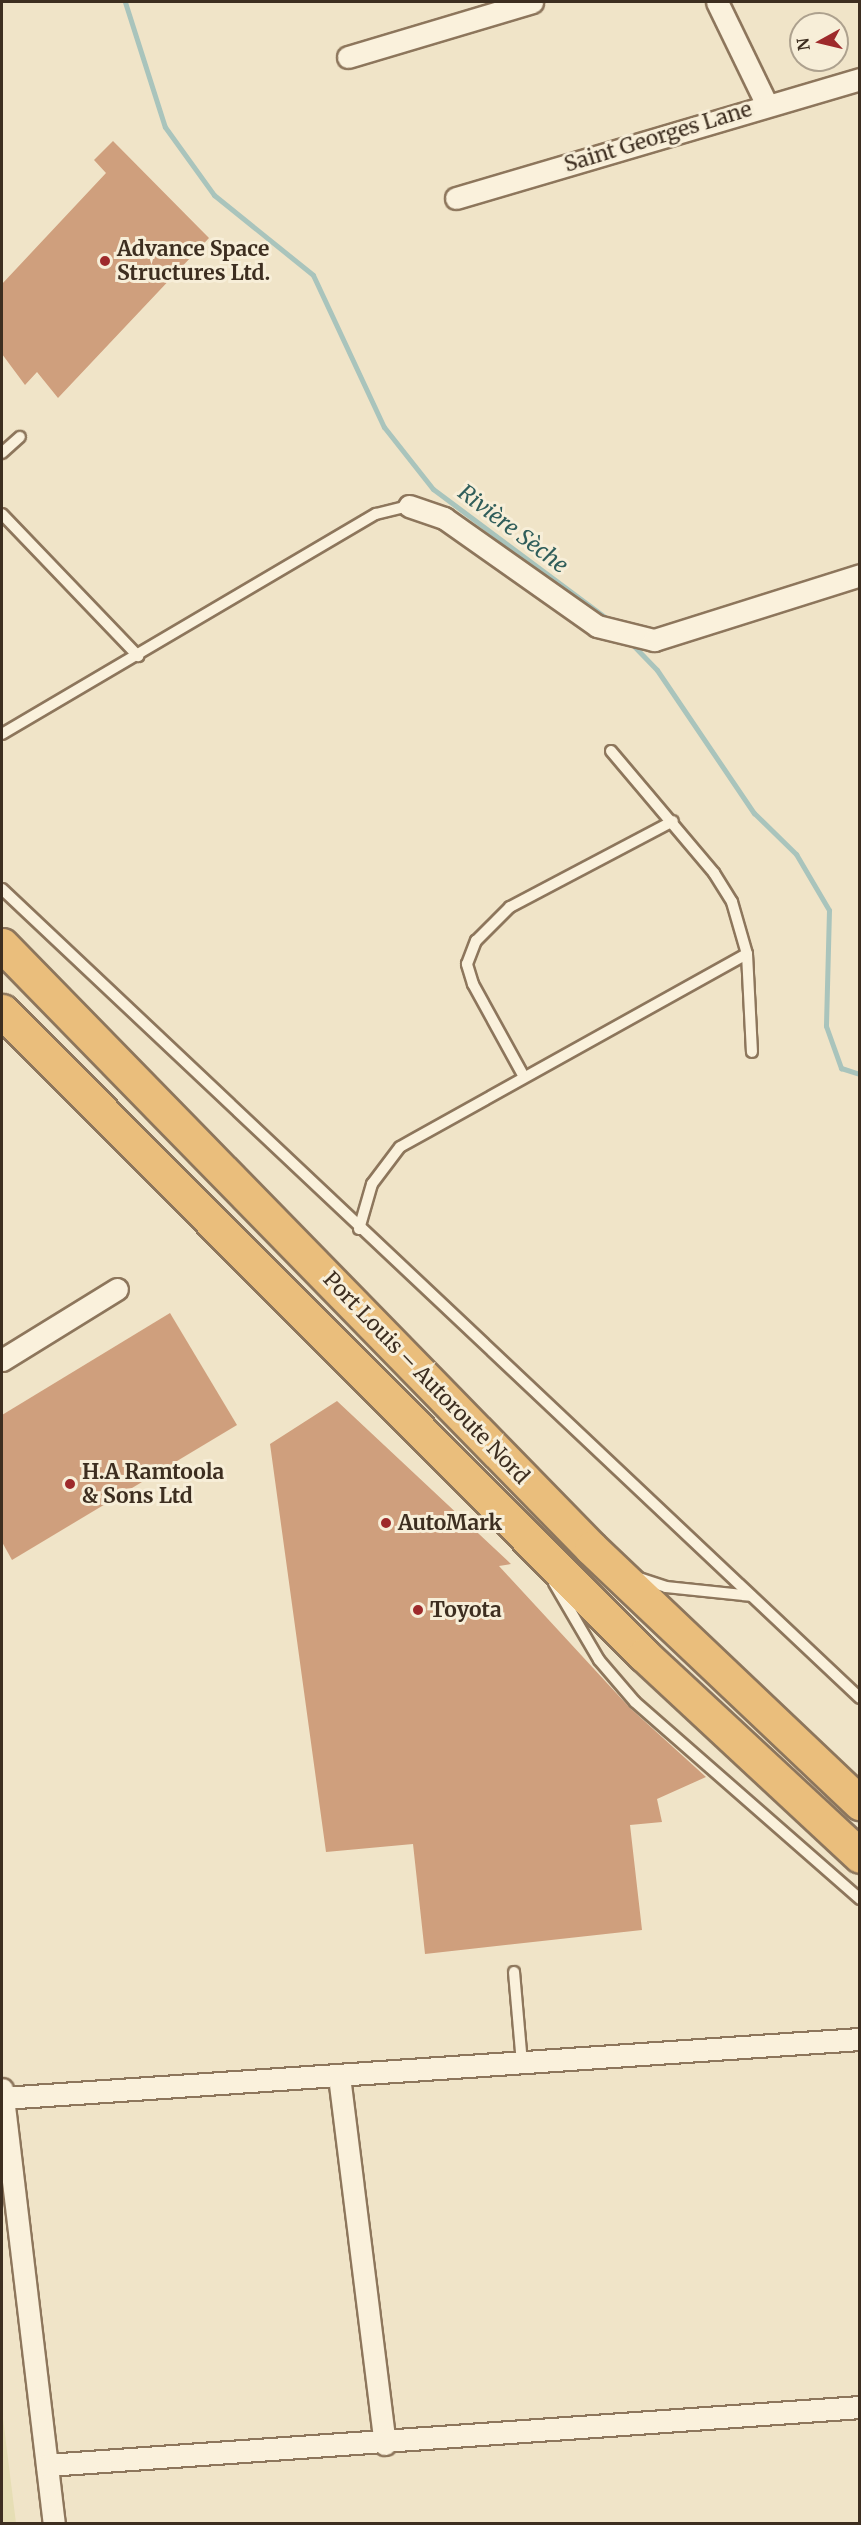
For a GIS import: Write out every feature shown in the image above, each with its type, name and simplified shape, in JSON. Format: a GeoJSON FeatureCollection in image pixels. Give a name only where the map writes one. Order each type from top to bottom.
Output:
{"type":"FeatureCollection","features":[{"type":"Feature","properties":{"kind":"highway","name":"Port Louis – Autoroute Nord"},"geometry":{"type":"LineString","coordinates":[[2,945],[591,1548],[860,1803]]}},
{"type":"Feature","properties":{"kind":"highway","name":"Port Louis – Autoroute Nord"},"geometry":{"type":"LineString","coordinates":[[2,1011],[524,1535],[860,1856]]}},
{"type":"Feature","properties":{"kind":"street"},"geometry":{"type":"LineString","coordinates":[[348,57],[532,2]]}},
{"type":"Feature","properties":{"kind":"street"},"geometry":{"type":"LineString","coordinates":[[717,2],[767,105]]}},
{"type":"Feature","properties":{"kind":"street","name":"Saint Georges Lane"},"geometry":{"type":"LineString","coordinates":[[456,198],[860,78]]}},
{"type":"Feature","properties":{"kind":"street"},"geometry":{"type":"LineString","coordinates":[[409,506],[444,518],[597,626],[654,640],[860,575]]}},
{"type":"Feature","properties":{"kind":"street"},"geometry":{"type":"LineString","coordinates":[[2,1360],[117,1289]]}},
{"type":"Feature","properties":{"kind":"street"},"geometry":{"type":"LineString","coordinates":[[54,2523],[2,2093],[339,2076],[860,2039]]}},
{"type":"Feature","properties":{"kind":"street"},"geometry":{"type":"LineString","coordinates":[[339,2076],[385,2444]]}},
{"type":"Feature","properties":{"kind":"street"},"geometry":{"type":"LineString","coordinates":[[47,2465],[385,2444],[860,2407]]}},
{"type":"Feature","properties":{"kind":"lane"},"geometry":{"type":"LineString","coordinates":[[2,453],[21,437]]}},
{"type":"Feature","properties":{"kind":"lane"},"geometry":{"type":"LineString","coordinates":[[2,734],[376,514],[409,506]]}},
{"type":"Feature","properties":{"kind":"lane"},"geometry":{"type":"LineString","coordinates":[[2,514],[138,656]]}},
{"type":"Feature","properties":{"kind":"lane"},"geometry":{"type":"LineString","coordinates":[[610,751],[673,821],[732,902],[747,954],[752,1052]]}},
{"type":"Feature","properties":{"kind":"lane"},"geometry":{"type":"LineString","coordinates":[[523,1075],[473,984],[467,964],[476,941],[510,907],[673,821]]}},
{"type":"Feature","properties":{"kind":"lane"},"geometry":{"type":"LineString","coordinates":[[2,889],[860,1698]]}},
{"type":"Feature","properties":{"kind":"lane"},"geometry":{"type":"LineString","coordinates":[[359,1228],[372,1185],[400,1147],[523,1075],[747,954]]}},
{"type":"Feature","properties":{"kind":"lane"},"geometry":{"type":"LineString","coordinates":[[2,1019],[35,1044]]}},
{"type":"Feature","properties":{"kind":"lane"},"geometry":{"type":"LineString","coordinates":[[524,1535],[599,1660],[635,1702],[860,1899]]}},
{"type":"Feature","properties":{"kind":"lane"},"geometry":{"type":"LineString","coordinates":[[591,1548],[634,1576],[666,1587],[751,1596]]}},
{"type":"Feature","properties":{"kind":"lane"},"geometry":{"type":"LineString","coordinates":[[514,1972],[522,2063]]}},
{"type":"Feature","properties":{"kind":"shaded area"},"geometry":{"type":"Polygon","coordinates":[[[2,2410],[16,2523],[2,2523],[2,2410]]]}},
{"type":"Feature","properties":{"kind":"building","name":"Advance Space Structures Ltd."},"geometry":{"type":"Polygon","coordinates":[[[113,141],[209,238],[58,398],[37,372],[25,385],[2,354],[2,284],[106,173],[94,160],[113,141]]]}},
{"type":"Feature","properties":{"kind":"building","name":"H.A Ramtoola & Sons Ltd"},"geometry":{"type":"Polygon","coordinates":[[[170,1313],[237,1425],[12,1560],[2,1542],[2,1415],[170,1313]]]}},
{"type":"Feature","properties":{"kind":"building","name":"Toyota"},"geometry":{"type":"Polygon","coordinates":[[[337,1401],[511,1564],[499,1566],[630,1708],[706,1777],[657,1799],[662,1822],[630,1825],[642,1930],[425,1954],[413,1844],[326,1852],[270,1444],[337,1401]]]}},
{"type":"Feature","properties":{"kind":"waterway","name":"Rivière Sèche"},"geometry":{"type":"LineString","coordinates":[[125,2],[165,127],[214,195],[313,275],[384,427],[433,489],[610,621]]}},
{"type":"Feature","properties":{"kind":"waterway","name":"Rivière Sèche"},"geometry":{"type":"LineString","coordinates":[[629,641],[657,670],[754,813],[796,854],[829,910],[826,1026],[841,1068],[860,1074]]}},
{"type":"Feature","properties":{"kind":"place","name":"Advance Space Structures Ltd."},"geometry":{"type":"Point","coordinates":[105,261]}},
{"type":"Feature","properties":{"kind":"place","name":"H.A Ramtoola & Sons Ltd"},"geometry":{"type":"Point","coordinates":[70,1484]}},
{"type":"Feature","properties":{"kind":"place","name":"AutoMark"},"geometry":{"type":"Point","coordinates":[386,1523]}},
{"type":"Feature","properties":{"kind":"place","name":"Toyota"},"geometry":{"type":"Point","coordinates":[418,1610]}}]}
